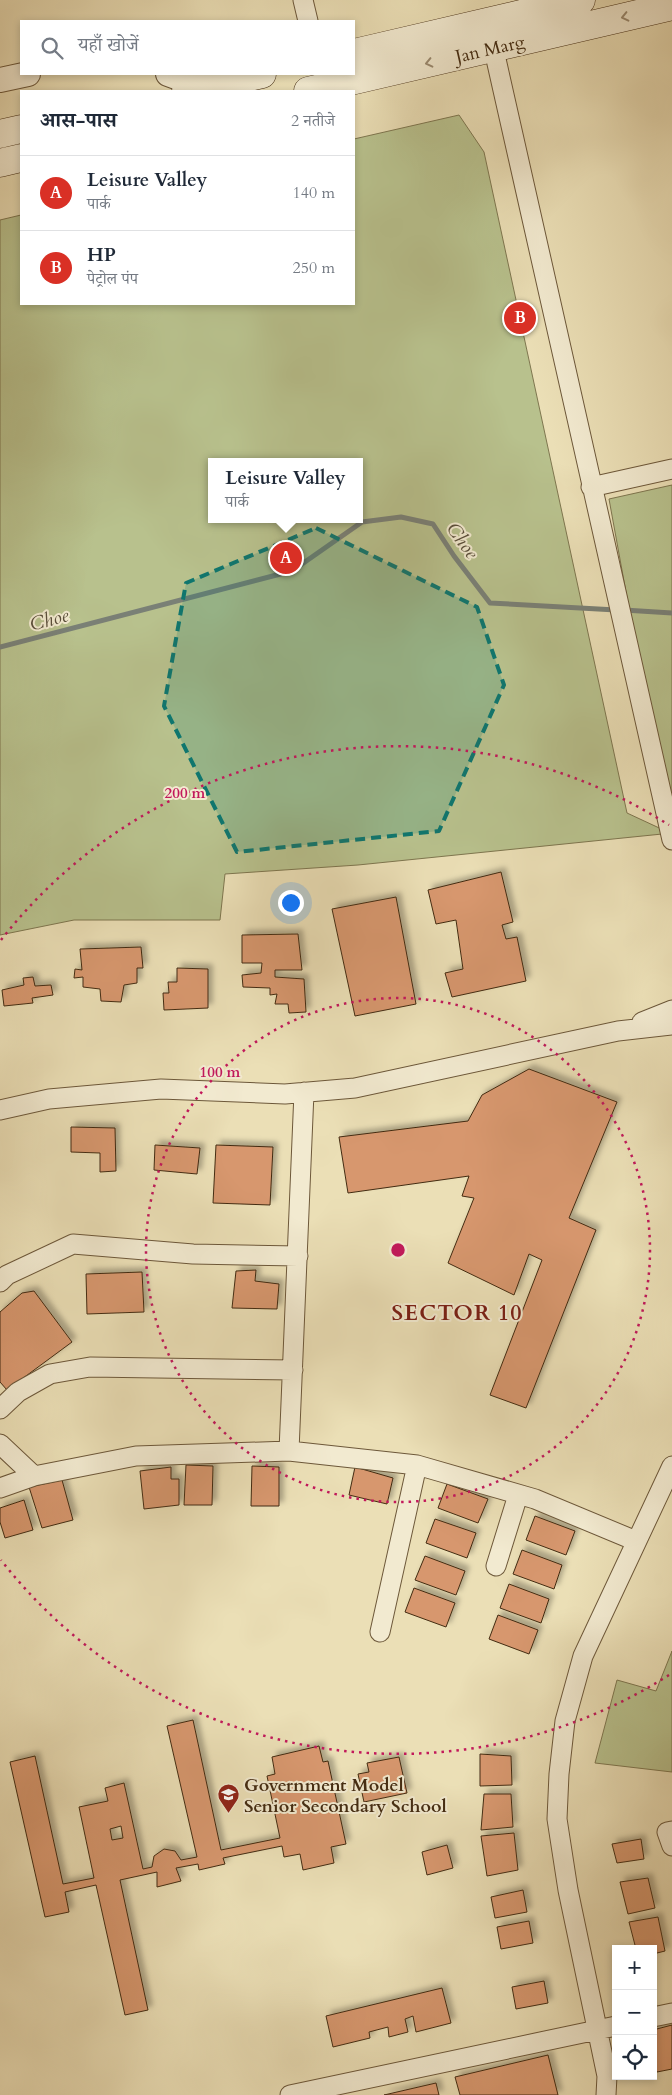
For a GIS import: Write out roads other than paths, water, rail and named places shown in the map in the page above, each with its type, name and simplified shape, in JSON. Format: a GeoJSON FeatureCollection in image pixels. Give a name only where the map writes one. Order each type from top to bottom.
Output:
{"type":"FeatureCollection","features":[{"type":"Feature","properties":{"kind":"main road","name":"Jan Marg"},"geometry":{"type":"LineString","coordinates":[[355,52],[488,22],[549,4],[581,0]]}},
{"type":"Feature","properties":{"kind":"main road","name":"Jan Marg"},"geometry":{"type":"LineString","coordinates":[[317,84],[494,48],[672,6]]}},
{"type":"Feature","properties":{"kind":"main road"},"geometry":{"type":"LineString","coordinates":[[195,89],[258,75]]}},
{"type":"Feature","properties":{"kind":"main road"},"geometry":{"type":"LineString","coordinates":[[0,134],[20,129]]}},
{"type":"Feature","properties":{"kind":"main road"},"geometry":{"type":"LineString","coordinates":[[0,163],[20,158]]}},
{"type":"Feature","properties":{"kind":"street"},"geometry":{"type":"LineString","coordinates":[[303,0],[308,20]]}},
{"type":"Feature","properties":{"kind":"street"},"geometry":{"type":"LineString","coordinates":[[488,22],[591,487],[672,840]]}},
{"type":"Feature","properties":{"kind":"street"},"geometry":{"type":"LineString","coordinates":[[0,80],[23,75]]}},
{"type":"Feature","properties":{"kind":"street"},"geometry":{"type":"LineString","coordinates":[[170,75],[195,89]]}},
{"type":"Feature","properties":{"kind":"street"},"geometry":{"type":"LineString","coordinates":[[591,487],[672,469]]}},
{"type":"Feature","properties":{"kind":"street"},"geometry":{"type":"LineString","coordinates":[[618,1031],[672,1010]]}},
{"type":"Feature","properties":{"kind":"street"},"geometry":{"type":"LineString","coordinates":[[0,1110],[49,1099],[161,1089],[285,1094],[355,1088],[618,1031],[672,1025]]}},
{"type":"Feature","properties":{"kind":"street"},"geometry":{"type":"LineString","coordinates":[[289,1451],[304,1092]]}},
{"type":"Feature","properties":{"kind":"street"},"geometry":{"type":"LineString","coordinates":[[0,1282],[7,1276],[73,1244],[193,1254],[298,1256]]}},
{"type":"Feature","properties":{"kind":"street"},"geometry":{"type":"LineString","coordinates":[[0,1409],[18,1392],[50,1374],[90,1367],[293,1370]]}},
{"type":"Feature","properties":{"kind":"street"},"geometry":{"type":"LineString","coordinates":[[0,1444],[34,1476]]}},
{"type":"Feature","properties":{"kind":"street"},"geometry":{"type":"LineString","coordinates":[[0,1488],[34,1476],[136,1456],[289,1451],[417,1465],[518,1494],[636,1541]]}},
{"type":"Feature","properties":{"kind":"street"},"geometry":{"type":"LineString","coordinates":[[380,1632],[417,1465]]}},
{"type":"Feature","properties":{"kind":"street"},"geometry":{"type":"LineString","coordinates":[[606,2095],[608,2076],[607,2028],[568,1890],[557,1819],[559,1774],[565,1721],[583,1656],[672,1466]]}},
{"type":"Feature","properties":{"kind":"street"},"geometry":{"type":"LineString","coordinates":[[496,1566],[518,1494]]}},
{"type":"Feature","properties":{"kind":"street"},"geometry":{"type":"LineString","coordinates":[[672,1831],[667,1832],[672,1846]]}},
{"type":"Feature","properties":{"kind":"street"},"geometry":{"type":"LineString","coordinates":[[657,2016],[672,2013]]}},
{"type":"Feature","properties":{"kind":"street"},"geometry":{"type":"LineString","coordinates":[[290,2095],[607,2028]]}},
{"type":"Feature","properties":{"kind":"street"},"geometry":{"type":"LineString","coordinates":[[608,2076],[620,2095]]}},
{"type":"Feature","properties":{"kind":"waterway","name":"Choe"},"geometry":{"type":"LineString","coordinates":[[363,522],[401,517],[433,524],[454,556],[490,603],[616,610]]}},
{"type":"Feature","properties":{"kind":"waterway","name":"Choe"},"geometry":{"type":"LineString","coordinates":[[0,647],[292,571],[361,523]]}},
{"type":"Feature","properties":{"kind":"waterway","name":"Choe"},"geometry":{"type":"LineString","coordinates":[[624,610],[672,613]]}},
{"type":"Feature","properties":{"kind":"place","name":"HP"},"geometry":{"type":"Point","coordinates":[520,318]}},
{"type":"Feature","properties":{"kind":"place","name":"Leisure Valley"},"geometry":{"type":"Point","coordinates":[286,558]}},
{"type":"Feature","properties":{"kind":"place","name":"Government Model Senior Secondary School"},"geometry":{"type":"Point","coordinates":[228,1814]}},
{"type":"Feature","properties":{"kind":"district","name":"SECTOR 10"},"geometry":{"type":"Point","coordinates":[457,1312]}}]}
